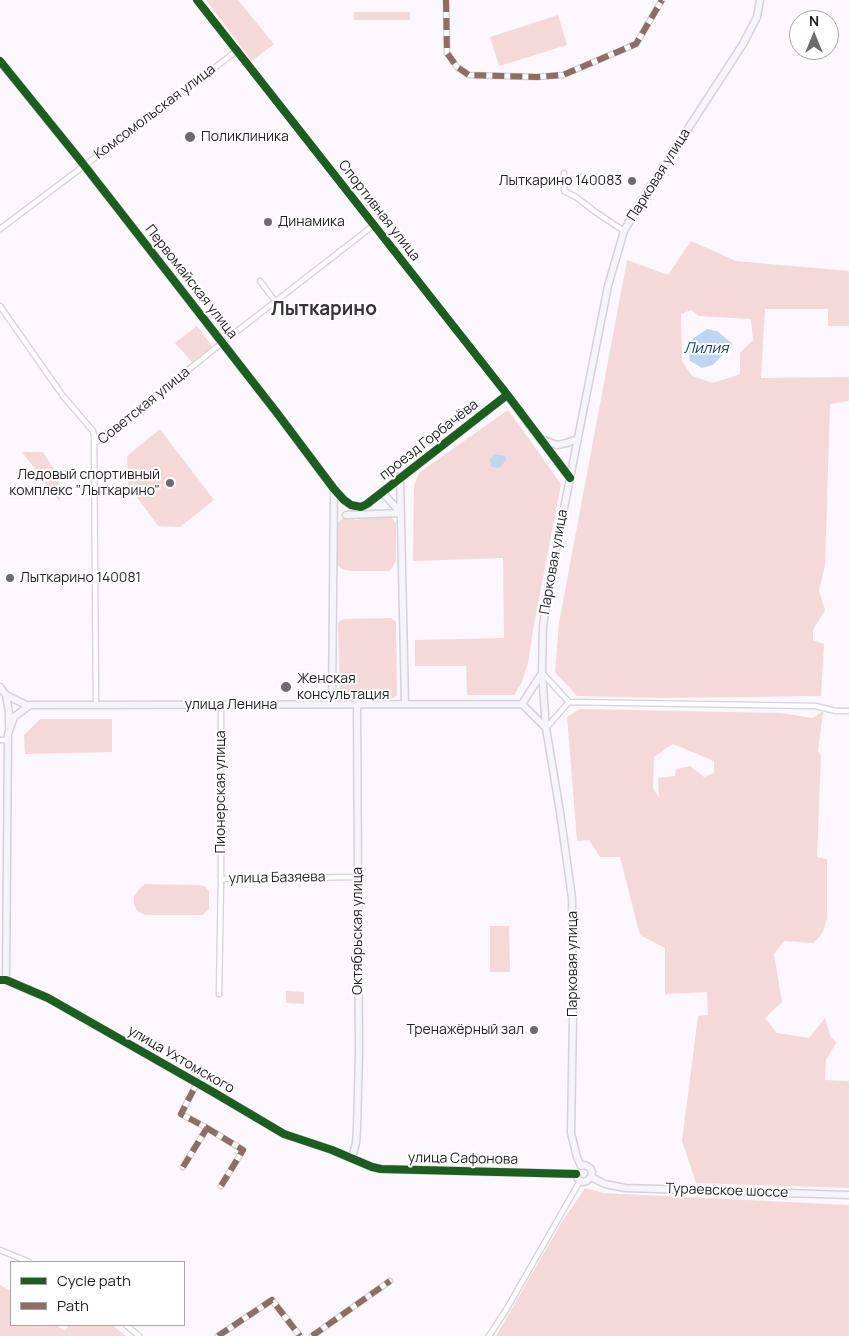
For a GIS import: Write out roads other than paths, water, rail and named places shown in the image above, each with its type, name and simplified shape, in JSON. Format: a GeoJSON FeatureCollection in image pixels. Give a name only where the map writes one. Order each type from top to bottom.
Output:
{"type":"FeatureCollection","features":[{"type":"Feature","properties":{"kind":"street","name":"Спортивная улица"},"geometry":{"type":"LineString","coordinates":[[197,0],[238,50],[570,478]]}},
{"type":"Feature","properties":{"kind":"street"},"geometry":{"type":"LineString","coordinates":[[446,0],[447,53],[456,67],[469,75],[537,77],[563,75],[636,44],[662,0]]}},
{"type":"Feature","properties":{"kind":"street","name":"Парковая улица"},"geometry":{"type":"LineString","coordinates":[[581,1166],[571,1133],[573,1016],[572,898],[546,728],[542,672],[543,626],[549,584],[608,286],[624,231],[641,201],[743,44],[757,17],[760,0]]}},
{"type":"Feature","properties":{"kind":"street","name":"Комсомольская улица"},"geometry":{"type":"LineString","coordinates":[[0,229],[238,50]]}},
{"type":"Feature","properties":{"kind":"street","name":"Первомайская улица"},"geometry":{"type":"LineString","coordinates":[[0,61],[84,165],[334,489],[351,505],[364,506]]}},
{"type":"Feature","properties":{"kind":"street"},"geometry":{"type":"LineString","coordinates":[[564,173],[564,191],[576,197],[624,231]]}},
{"type":"Feature","properties":{"kind":"street","name":"Советская улица"},"geometry":{"type":"LineString","coordinates":[[96,705],[95,442],[374,225]]}},
{"type":"Feature","properties":{"kind":"street"},"geometry":{"type":"LineString","coordinates":[[260,281],[275,302]]}},
{"type":"Feature","properties":{"kind":"street"},"geometry":{"type":"LineString","coordinates":[[0,306],[63,396],[93,431],[95,442]]}},
{"type":"Feature","properties":{"kind":"street","name":"проезд Горбачёва"},"geometry":{"type":"LineString","coordinates":[[334,521],[364,506],[507,395]]}},
{"type":"Feature","properties":{"kind":"street"},"geometry":{"type":"LineString","coordinates":[[540,438],[557,445],[578,439]]}},
{"type":"Feature","properties":{"kind":"street"},"geometry":{"type":"LineString","coordinates":[[400,477],[405,704]]}},
{"type":"Feature","properties":{"kind":"street"},"geometry":{"type":"LineString","coordinates":[[332,704],[334,489]]}},
{"type":"Feature","properties":{"kind":"street"},"geometry":{"type":"LineString","coordinates":[[382,492],[401,513]]}},
{"type":"Feature","properties":{"kind":"street"},"geometry":{"type":"LineString","coordinates":[[346,515],[401,513]]}},
{"type":"Feature","properties":{"kind":"street"},"geometry":{"type":"LineString","coordinates":[[569,702],[546,728],[522,704],[542,672],[569,702],[815,706],[836,711],[849,711]]}},
{"type":"Feature","properties":{"kind":"street"},"geometry":{"type":"LineString","coordinates":[[0,687],[6,695],[26,705],[30,705]]}},
{"type":"Feature","properties":{"kind":"street"},"geometry":{"type":"LineString","coordinates":[[3,980],[9,712],[6,695]]}},
{"type":"Feature","properties":{"kind":"street","name":"Октябрьская улица"},"geometry":{"type":"LineString","coordinates":[[352,1158],[356,1143],[358,1119],[357,704]]}},
{"type":"Feature","properties":{"kind":"street","name":"улица Ленина"},"geometry":{"type":"LineString","coordinates":[[30,705],[522,704]]}},
{"type":"Feature","properties":{"kind":"street"},"geometry":{"type":"LineString","coordinates":[[8,737],[14,717],[30,705]]}},
{"type":"Feature","properties":{"kind":"street","name":"Пионерская улица"},"geometry":{"type":"LineString","coordinates":[[221,705],[221,879]]}},
{"type":"Feature","properties":{"kind":"street"},"geometry":{"type":"LineString","coordinates":[[0,740],[8,737]]}},
{"type":"Feature","properties":{"kind":"street","name":"улица Базяева"},"geometry":{"type":"LineString","coordinates":[[219,994],[221,879],[358,877]]}},
{"type":"Feature","properties":{"kind":"street","name":"улица Ухтомского"},"geometry":{"type":"LineString","coordinates":[[3,980],[48,998],[284,1134],[352,1158]]}},
{"type":"Feature","properties":{"kind":"street"},"geometry":{"type":"LineString","coordinates":[[197,1083],[182,1114],[243,1150],[222,1186]]}},
{"type":"Feature","properties":{"kind":"street"},"geometry":{"type":"LineString","coordinates":[[184,1167],[207,1128]]}},
{"type":"Feature","properties":{"kind":"street","name":"улица Сафонова"},"geometry":{"type":"LineString","coordinates":[[352,1158],[372,1167],[382,1169],[576,1174]]}},
{"type":"Feature","properties":{"kind":"street"},"geometry":{"type":"LineString","coordinates":[[585,1165],[592,1172],[591,1177],[587,1181],[580,1181],[576,1177],[576,1169],[581,1166],[585,1165]]}},
{"type":"Feature","properties":{"kind":"street","name":"Тураевское шоссе"},"geometry":{"type":"LineString","coordinates":[[591,1177],[605,1184],[625,1188],[849,1195]]}},
{"type":"Feature","properties":{"kind":"street"},"geometry":{"type":"LineString","coordinates":[[489,1336],[580,1181]]}},
{"type":"Feature","properties":{"kind":"street"},"geometry":{"type":"LineString","coordinates":[[0,1250],[27,1261]]}},
{"type":"Feature","properties":{"kind":"street"},"geometry":{"type":"LineString","coordinates":[[312,1336],[390,1280]]}},
{"type":"Feature","properties":{"kind":"street"},"geometry":{"type":"LineString","coordinates":[[218,1336],[272,1300],[300,1336]]}},
{"type":"Feature","properties":{"kind":"street"},"geometry":{"type":"LineString","coordinates":[[127,1326],[139,1336]]}},
{"type":"Feature","properties":{"kind":"water","name":"Лилия"},"geometry":{"type":"Polygon","coordinates":[[[707,329],[717,331],[733,344],[713,365],[702,368],[690,361],[688,342],[707,329]]]}},
{"type":"Feature","properties":{"kind":"water"},"geometry":{"type":"Polygon","coordinates":[[[494,454],[505,456],[506,459],[501,467],[491,466],[490,459],[494,454]]]}},
{"type":"Feature","properties":{"kind":"place","name":"Поликлиника"},"geometry":{"type":"Point","coordinates":[190,137]}},
{"type":"Feature","properties":{"kind":"place","name":"Лыткарино 140083"},"geometry":{"type":"Point","coordinates":[632,181]}},
{"type":"Feature","properties":{"kind":"place","name":"Динамика"},"geometry":{"type":"Point","coordinates":[268,222]}},
{"type":"Feature","properties":{"kind":"place","name":"Ледовый спортивный комплекс \"Лыткарино\""},"geometry":{"type":"Point","coordinates":[170,483]}},
{"type":"Feature","properties":{"kind":"place","name":"Лыткарино 140081"},"geometry":{"type":"Point","coordinates":[10,578]}},
{"type":"Feature","properties":{"kind":"place","name":"Женская консультация"},"geometry":{"type":"Point","coordinates":[286,687]}},
{"type":"Feature","properties":{"kind":"place","name":"Тренажёрный зал"},"geometry":{"type":"Point","coordinates":[534,1030]}},
{"type":"Feature","properties":{"kind":"district","name":"Лыткарино"},"geometry":{"type":"Point","coordinates":[324,310]}}]}
